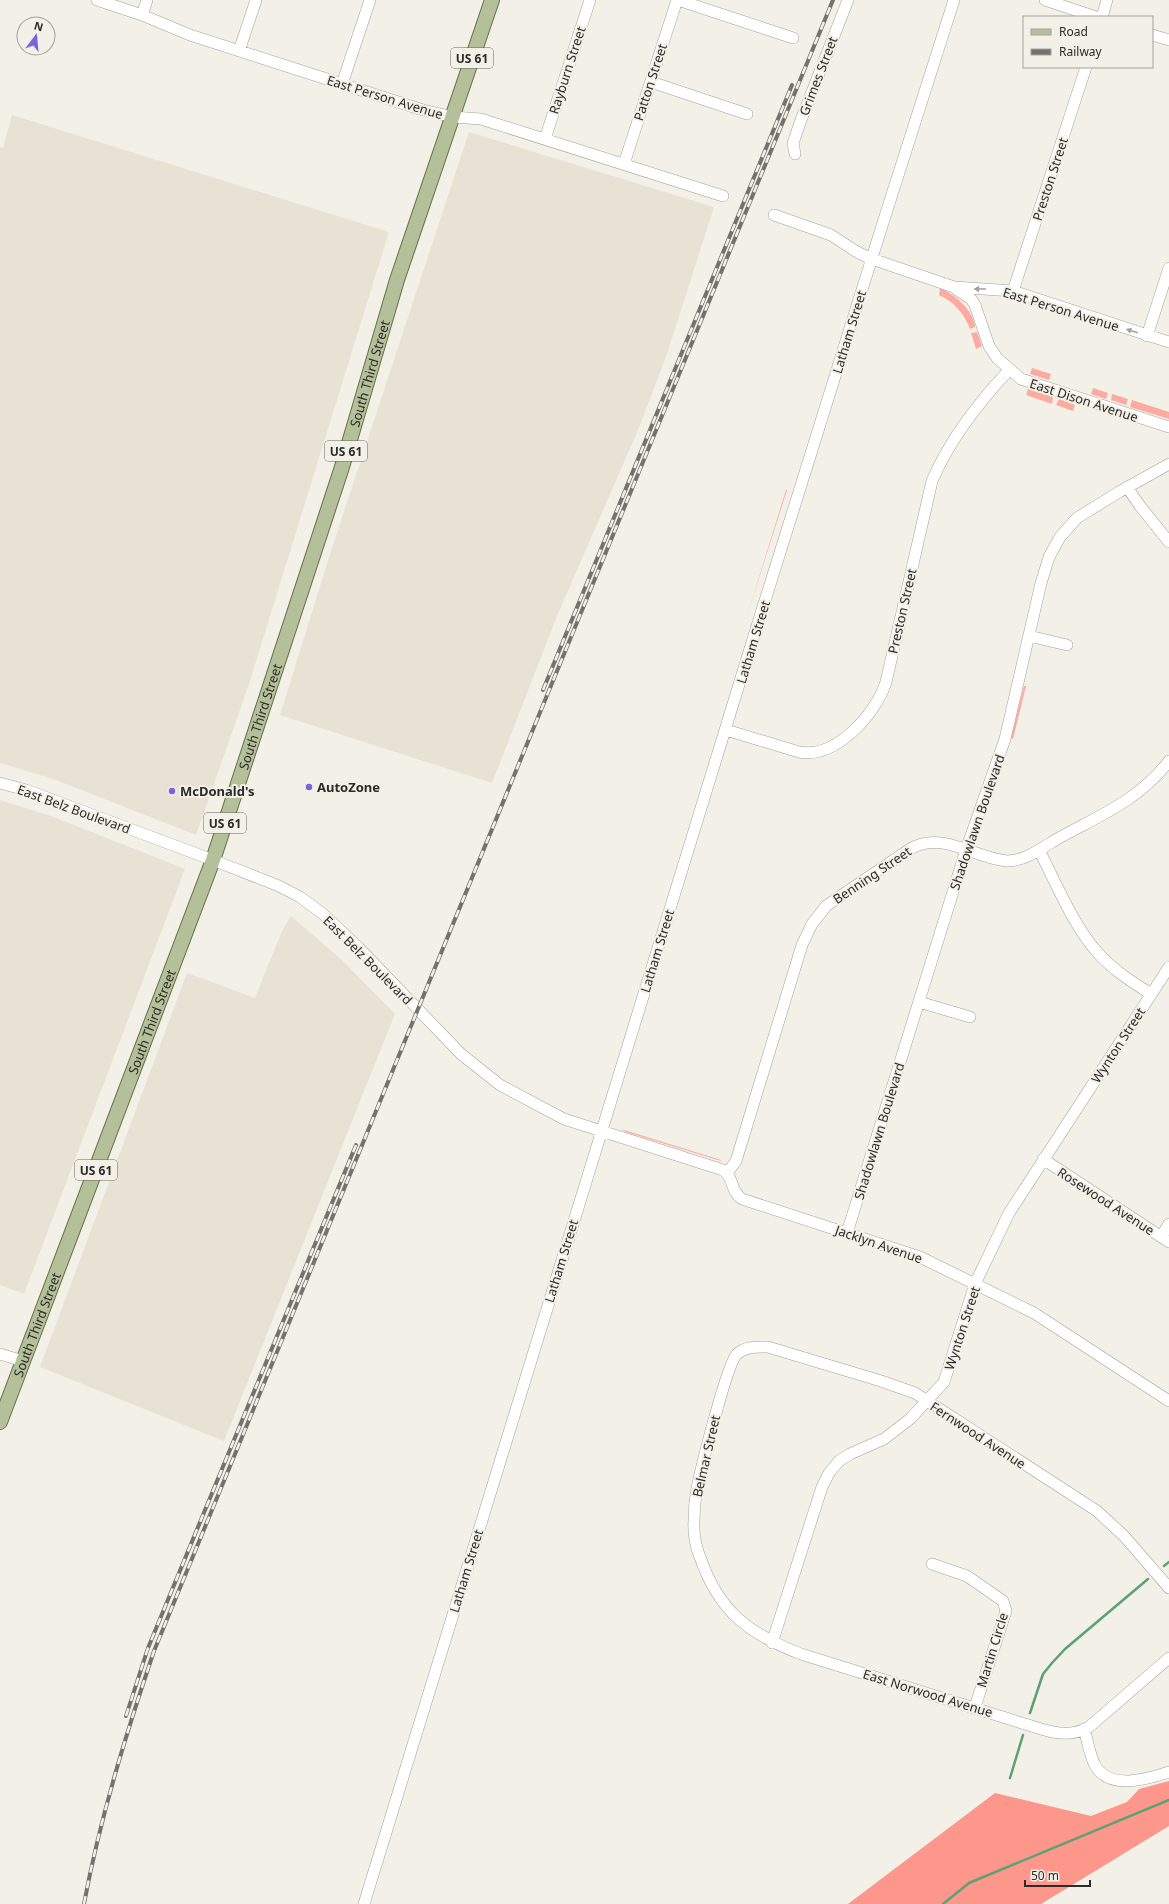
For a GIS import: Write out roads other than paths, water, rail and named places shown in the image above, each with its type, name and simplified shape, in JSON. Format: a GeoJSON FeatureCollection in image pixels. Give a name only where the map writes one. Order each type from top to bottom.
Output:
{"type":"FeatureCollection","features":[{"type":"Feature","properties":{"kind":"main road","name":"South Third Street"},"geometry":{"type":"LineString","coordinates":[[0,1422],[213,860],[342,467],[397,280],[492,0]]}},
{"type":"Feature","properties":{"kind":"street","name":"East Person Avenue"},"geometry":{"type":"LineString","coordinates":[[97,0],[142,15],[190,35],[423,110],[453,117],[481,119],[722,196]]}},
{"type":"Feature","properties":{"kind":"street"},"geometry":{"type":"LineString","coordinates":[[142,15],[147,0]]}},
{"type":"Feature","properties":{"kind":"street"},"geometry":{"type":"LineString","coordinates":[[239,51],[256,0]]}},
{"type":"Feature","properties":{"kind":"street"},"geometry":{"type":"LineString","coordinates":[[342,84],[370,0]]}},
{"type":"Feature","properties":{"kind":"street","name":"Rayburn Street"},"geometry":{"type":"LineString","coordinates":[[545,139],[590,0]]}},
{"type":"Feature","properties":{"kind":"street"},"geometry":{"type":"LineString","coordinates":[[677,0],[793,38]]}},
{"type":"Feature","properties":{"kind":"street","name":"Patton Street"},"geometry":{"type":"LineString","coordinates":[[624,164],[677,0]]}},
{"type":"Feature","properties":{"kind":"street","name":"Grimes Street"},"geometry":{"type":"LineString","coordinates":[[795,154],[793,143],[848,0]]}},
{"type":"Feature","properties":{"kind":"street","name":"Latham Street"},"geometry":{"type":"LineString","coordinates":[[364,1904],[726,730],[954,0]]}},
{"type":"Feature","properties":{"kind":"street"},"geometry":{"type":"LineString","coordinates":[[1044,0],[1093,16]]}},
{"type":"Feature","properties":{"kind":"street"},"geometry":{"type":"LineString","coordinates":[[1102,16],[1107,0]]}},
{"type":"Feature","properties":{"kind":"street"},"geometry":{"type":"LineString","coordinates":[[1153,35],[1169,40]]}},
{"type":"Feature","properties":{"kind":"street","name":"Preston Street"},"geometry":{"type":"LineString","coordinates":[[1013,292],[1086,68]]}},
{"type":"Feature","properties":{"kind":"street"},"geometry":{"type":"LineString","coordinates":[[650,82],[747,114]]}},
{"type":"Feature","properties":{"kind":"street","name":"East Person Avenue"},"geometry":{"type":"LineString","coordinates":[[774,215],[831,235],[857,252],[872,259],[954,287],[1013,292],[1169,342]]}},
{"type":"Feature","properties":{"kind":"street"},"geometry":{"type":"LineString","coordinates":[[1147,336],[1169,268]]}},
{"type":"Feature","properties":{"kind":"street","name":"East Dison Avenue"},"geometry":{"type":"LineString","coordinates":[[954,287],[971,299],[975,305],[989,346],[997,358],[1009,370],[1028,382],[1169,427]]}},
{"type":"Feature","properties":{"kind":"street","name":"Preston Street"},"geometry":{"type":"LineString","coordinates":[[726,730],[793,750],[810,753],[822,750],[836,743],[867,718],[885,686],[927,498],[934,476],[942,459],[959,431],[1009,370]]}},
{"type":"Feature","properties":{"kind":"street","name":"Shadowlawn Boulevard"},"geometry":{"type":"LineString","coordinates":[[847,1233],[966,850],[1005,739],[1044,569],[1060,536],[1077,518],[1127,487],[1169,464]]}},
{"type":"Feature","properties":{"kind":"street"},"geometry":{"type":"LineString","coordinates":[[1127,487],[1169,542]]}},
{"type":"Feature","properties":{"kind":"street"},"geometry":{"type":"LineString","coordinates":[[1029,636],[1067,645]]}},
{"type":"Feature","properties":{"kind":"street","name":"Benning Street"},"geometry":{"type":"LineString","coordinates":[[727,1173],[736,1161],[799,953],[808,929],[816,918],[832,902],[915,846],[928,842],[941,842],[1007,861],[1018,859],[1039,850],[1129,800],[1150,783],[1169,761]]}},
{"type":"Feature","properties":{"kind":"street","name":"East Belz Boulevard"},"geometry":{"type":"LineString","coordinates":[[0,783],[26,790],[213,860],[279,886],[300,897],[323,914],[359,948],[461,1054],[500,1085],[558,1116],[602,1131]]}},
{"type":"Feature","properties":{"kind":"street"},"geometry":{"type":"LineString","coordinates":[[1039,850],[1073,916],[1090,944],[1112,967],[1128,980],[1151,994]]}},
{"type":"Feature","properties":{"kind":"street","name":"Wynton Street"},"geometry":{"type":"LineString","coordinates":[[772,1643],[822,1487],[829,1473],[839,1461],[850,1454],[884,1439],[910,1419],[944,1382],[975,1284],[1009,1212],[1169,967]]}},
{"type":"Feature","properties":{"kind":"street"},"geometry":{"type":"LineString","coordinates":[[919,1002],[970,1018]]}},
{"type":"Feature","properties":{"kind":"street"},"geometry":{"type":"LineString","coordinates":[[602,1131],[716,1167],[727,1173]]}},
{"type":"Feature","properties":{"kind":"street","name":"Rosewood Avenue"},"geometry":{"type":"LineString","coordinates":[[1043,1159],[1165,1240]]}},
{"type":"Feature","properties":{"kind":"street","name":"Jacklyn Avenue"},"geometry":{"type":"LineString","coordinates":[[727,1173],[731,1179],[734,1191],[742,1199],[908,1252],[1034,1313],[1169,1401]]}},
{"type":"Feature","properties":{"kind":"street"},"geometry":{"type":"LineString","coordinates":[[1165,1240],[1169,1224]]}},
{"type":"Feature","properties":{"kind":"street","name":"Fernwood Avenue"},"geometry":{"type":"LineString","coordinates":[[750,1347],[768,1347],[873,1378],[915,1393],[1096,1511],[1124,1536],[1169,1588]]}},
{"type":"Feature","properties":{"kind":"street","name":"Belmar Street"},"geometry":{"type":"LineString","coordinates":[[750,1347],[736,1355],[727,1375],[696,1489],[694,1524],[699,1556],[716,1592],[737,1619],[772,1643]]}},
{"type":"Feature","properties":{"kind":"street"},"geometry":{"type":"LineString","coordinates":[[0,1354],[23,1361]]}},
{"type":"Feature","properties":{"kind":"street","name":"Martin Circle"},"geometry":{"type":"LineString","coordinates":[[932,1564],[967,1576],[1002,1601],[1006,1611],[975,1707]]}},
{"type":"Feature","properties":{"kind":"street","name":"East Norwood Avenue"},"geometry":{"type":"LineString","coordinates":[[772,1643],[801,1654],[1053,1732],[1065,1734],[1084,1729]]}},
{"type":"Feature","properties":{"kind":"street"},"geometry":{"type":"LineString","coordinates":[[1169,1658],[1084,1729],[1094,1764],[1106,1776],[1129,1781],[1150,1778],[1169,1772]]}},
{"type":"Feature","properties":{"kind":"waterway"},"geometry":{"type":"LineString","coordinates":[[1164,1566],[1169,1562]]}},
{"type":"Feature","properties":{"kind":"waterway"},"geometry":{"type":"LineString","coordinates":[[1030,1713],[1043,1674],[1052,1663],[1065,1649],[1148,1579]]}},
{"type":"Feature","properties":{"kind":"waterway"},"geometry":{"type":"LineString","coordinates":[[1010,1778],[1023,1735]]}},
{"type":"Feature","properties":{"kind":"waterway"},"geometry":{"type":"LineString","coordinates":[[943,1904],[969,1883],[1169,1800]]}},
{"type":"Feature","properties":{"kind":"railway"},"geometry":{"type":"LineString","coordinates":[[84,1904],[90,1872],[114,1776],[154,1651],[833,0]]}},
{"type":"Feature","properties":{"kind":"railway"},"geometry":{"type":"LineString","coordinates":[[543,690],[792,85]]}},
{"type":"Feature","properties":{"kind":"railway"},"geometry":{"type":"LineString","coordinates":[[126,1716],[148,1648],[356,1145]]}},
{"type":"Feature","properties":{"kind":"place","name":"AutoZone"},"geometry":{"type":"Point","coordinates":[309,787]}},
{"type":"Feature","properties":{"kind":"place","name":"McDonald's"},"geometry":{"type":"Point","coordinates":[172,791]}}]}
